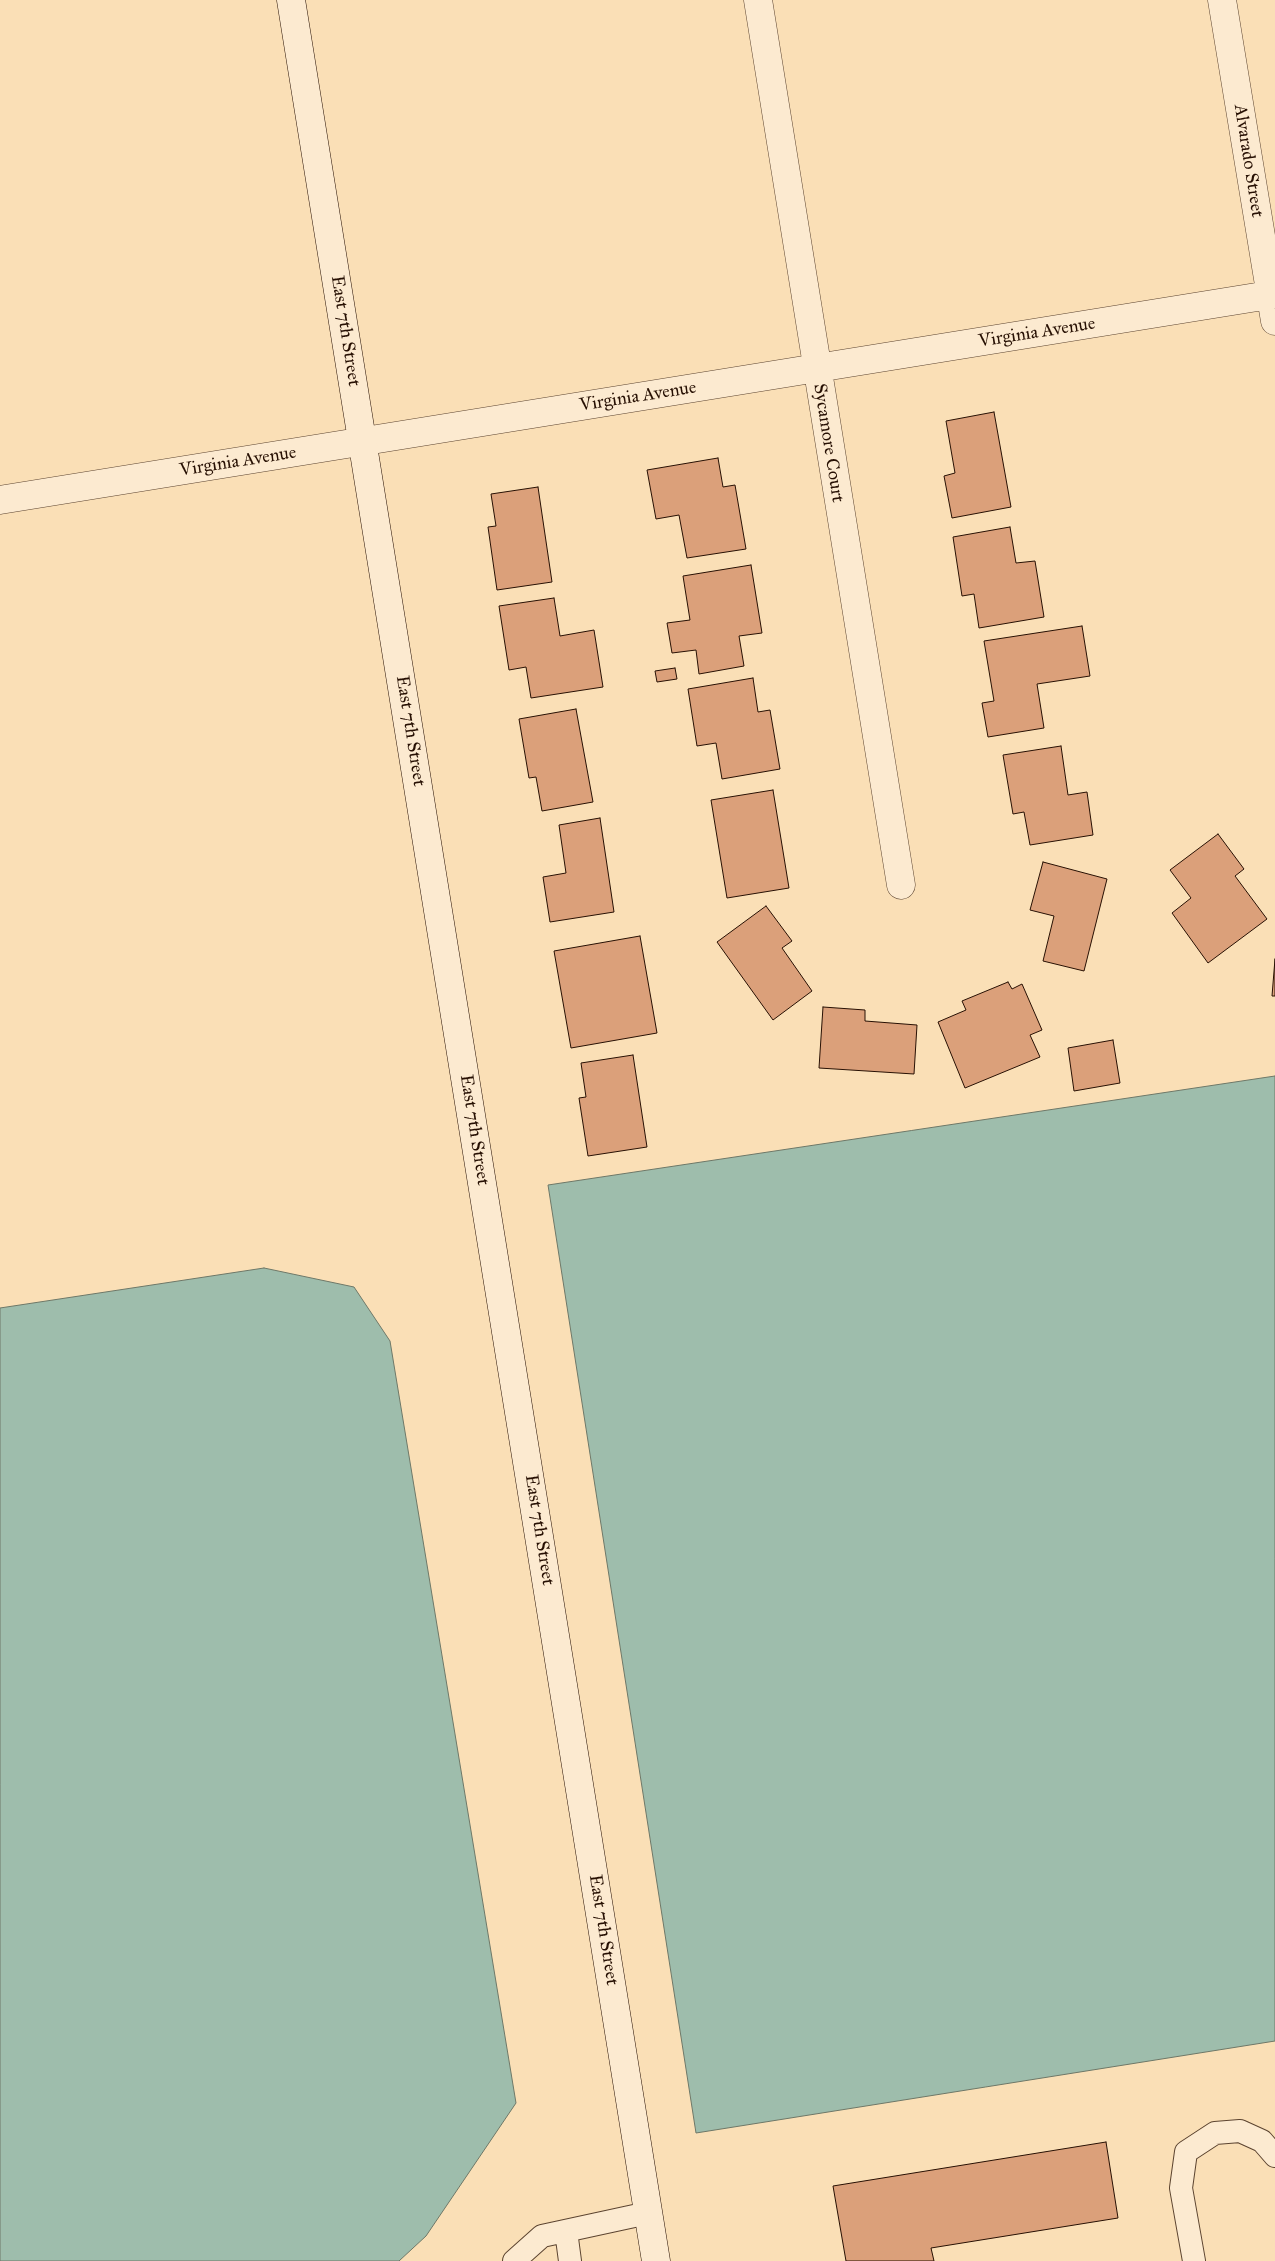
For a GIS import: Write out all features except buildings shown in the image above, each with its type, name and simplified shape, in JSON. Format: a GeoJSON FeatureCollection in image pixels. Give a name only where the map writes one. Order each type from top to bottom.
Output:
{"type":"FeatureCollection","features":[{"type":"Feature","properties":{"kind":"street","name":"East 7th Street"},"geometry":{"type":"LineString","coordinates":[[291,0],[364,442],[656,2261]]}},
{"type":"Feature","properties":{"kind":"street","name":"Sycamore Court"},"geometry":{"type":"LineString","coordinates":[[758,0],[901,885]]}},
{"type":"Feature","properties":{"kind":"street","name":"Alvarado Street"},"geometry":{"type":"LineString","coordinates":[[1222,0],[1274,304]]}},
{"type":"Feature","properties":{"kind":"street","name":"Virginia Avenue"},"geometry":{"type":"LineString","coordinates":[[0,500],[816,368],[1274,304]]}},
{"type":"Feature","properties":{"kind":"lane"},"geometry":{"type":"LineString","coordinates":[[1194,2261],[1181,2188],[1186,2152],[1215,2133],[1240,2131],[1262,2141],[1275,2156]]}},
{"type":"Feature","properties":{"kind":"lane"},"geometry":{"type":"LineString","coordinates":[[514,2261],[542,2236],[648,2213]]}},
{"type":"Feature","properties":{"kind":"lane"},"geometry":{"type":"LineString","coordinates":[[566,2231],[570,2261]]}},
{"type":"Feature","properties":{"kind":"shaded area"},"geometry":{"type":"Polygon","coordinates":[[[1275,1076],[1275,2041],[696,2133],[548,1185],[1275,1076]]]}},
{"type":"Feature","properties":{"kind":"shaded area"},"geometry":{"type":"Polygon","coordinates":[[[264,1268],[354,1287],[390,1341],[516,2103],[426,2236],[399,2261],[0,2261],[0,1308],[264,1268]]]}}]}
